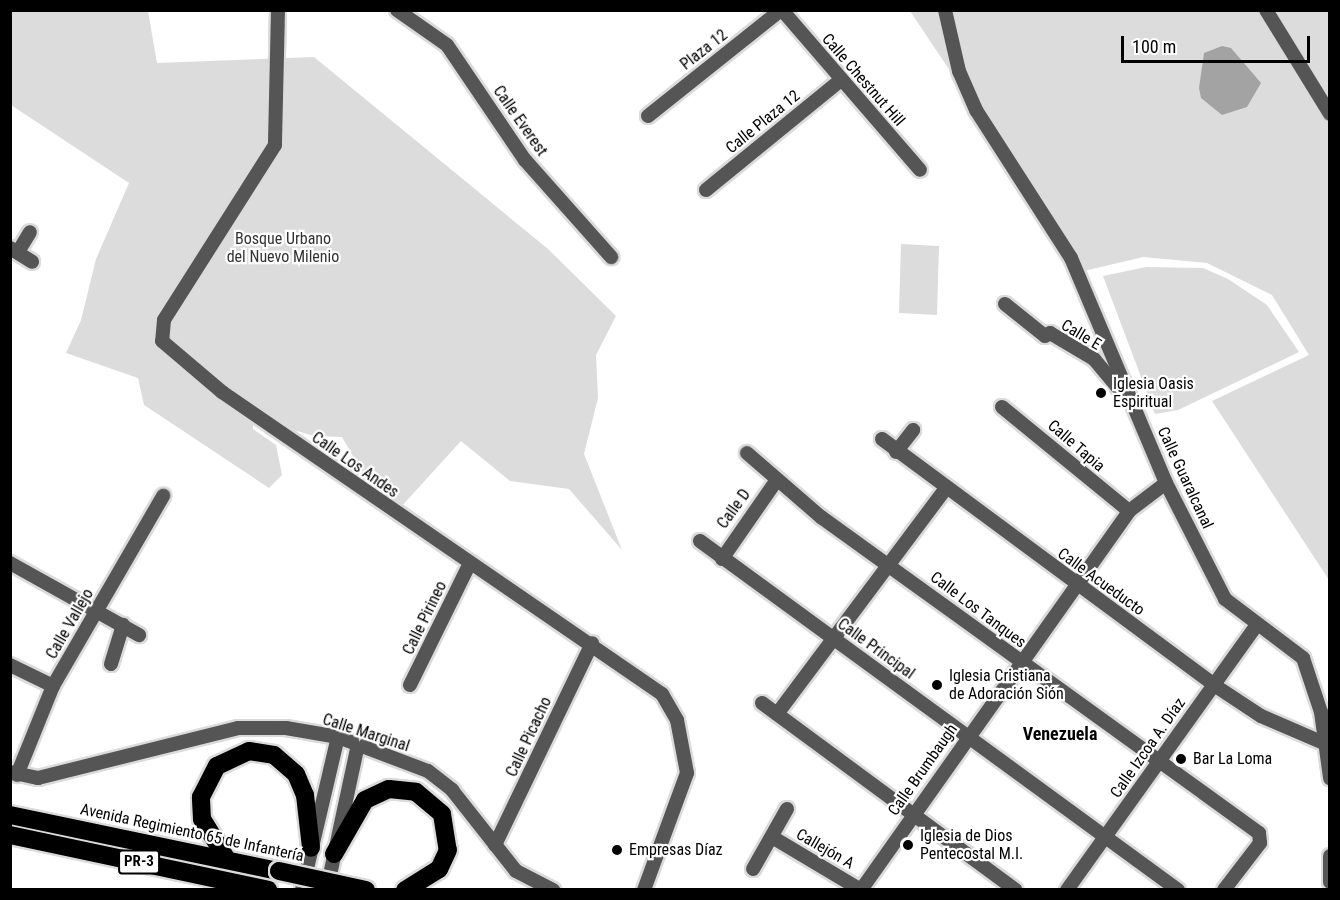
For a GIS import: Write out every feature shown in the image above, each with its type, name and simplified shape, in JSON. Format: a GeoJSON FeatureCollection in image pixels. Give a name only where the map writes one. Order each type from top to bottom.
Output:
{"type":"FeatureCollection","features":[{"type":"Feature","properties":{"kind":"highway"},"geometry":{"type":"LineString","coordinates":[[226,858],[202,819],[201,797],[217,766],[249,751],[274,755],[296,774],[305,795],[311,848]]}},
{"type":"Feature","properties":{"kind":"highway"},"geometry":{"type":"LineString","coordinates":[[334,854],[365,800],[389,789],[416,792],[442,814],[448,850],[439,869],[405,890]]}},
{"type":"Feature","properties":{"kind":"highway","name":"Avenida Regimiento 65 de Infantería"},"geometry":{"type":"LineString","coordinates":[[10,816],[226,858],[366,890]]}},
{"type":"Feature","properties":{"kind":"highway","name":"PR-3"},"geometry":{"type":"LineString","coordinates":[[10,835],[268,890]]}},
{"type":"Feature","properties":{"kind":"street","name":"Calle Los Andes"},"geometry":{"type":"LineString","coordinates":[[278,10],[275,145],[164,320],[162,341],[222,392],[469,565],[592,643],[662,694],[687,754],[682,799],[644,890]]}},
{"type":"Feature","properties":{"kind":"street","name":"Calle Everest"},"geometry":{"type":"LineString","coordinates":[[397,10],[447,45],[525,160],[611,257]]}},
{"type":"Feature","properties":{"kind":"street","name":"Calle Chestnut Hill"},"geometry":{"type":"LineString","coordinates":[[781,10],[920,170]]}},
{"type":"Feature","properties":{"kind":"street","name":"Plaza 12"},"geometry":{"type":"LineString","coordinates":[[648,116],[781,10]]}},
{"type":"Feature","properties":{"kind":"street","name":"Calle Guaralcanal"},"geometry":{"type":"LineString","coordinates":[[945,10],[959,71],[976,110],[1071,258],[1166,483],[1225,599],[1256,626],[1303,657],[1313,680],[1326,744],[1329,778]]}},
{"type":"Feature","properties":{"kind":"street"},"geometry":{"type":"LineString","coordinates":[[1266,10],[1329,114]]}},
{"type":"Feature","properties":{"kind":"street","name":"Calle Plaza 12"},"geometry":{"type":"LineString","coordinates":[[706,190],[841,80]]}},
{"type":"Feature","properties":{"kind":"street"},"geometry":{"type":"LineString","coordinates":[[30,232],[14,250],[32,262]]}},
{"type":"Feature","properties":{"kind":"street","name":"Calle E"},"geometry":{"type":"LineString","coordinates":[[1005,304],[1045,336],[1050,333],[1094,359],[1133,405]]}},
{"type":"Feature","properties":{"kind":"street","name":"Calle Tapia"},"geometry":{"type":"LineString","coordinates":[[1002,407],[1129,511]]}},
{"type":"Feature","properties":{"kind":"street"},"geometry":{"type":"LineString","coordinates":[[896,452],[913,430]]}},
{"type":"Feature","properties":{"kind":"street","name":"Calle Acueducto"},"geometry":{"type":"LineString","coordinates":[[882,439],[896,452],[1214,685],[1310,740],[1326,744]]}},
{"type":"Feature","properties":{"kind":"street","name":"Calle Los Tanques"},"geometry":{"type":"LineString","coordinates":[[747,453],[776,481],[1021,663],[1252,828],[1260,843],[1224,890]]}},
{"type":"Feature","properties":{"kind":"street","name":"Calle D"},"geometry":{"type":"LineString","coordinates":[[722,559],[776,481]]}},
{"type":"Feature","properties":{"kind":"street","name":"Calle Brumbaugh"},"geometry":{"type":"LineString","coordinates":[[861,889],[967,736],[1129,511],[1166,483]]}},
{"type":"Feature","properties":{"kind":"street"},"geometry":{"type":"LineString","coordinates":[[777,714],[887,562],[946,488]]}},
{"type":"Feature","properties":{"kind":"street","name":"Calle Vallejo"},"geometry":{"type":"LineString","coordinates":[[14,773],[54,686],[163,496]]}},
{"type":"Feature","properties":{"kind":"street","name":"Calle Principal"},"geometry":{"type":"LineString","coordinates":[[699,541],[1178,890]]}},
{"type":"Feature","properties":{"kind":"street"},"geometry":{"type":"LineString","coordinates":[[10,563],[98,609],[139,634]]}},
{"type":"Feature","properties":{"kind":"street","name":"Calle Pirineo"},"geometry":{"type":"LineString","coordinates":[[410,685],[469,565]]}},
{"type":"Feature","properties":{"kind":"street"},"geometry":{"type":"LineString","coordinates":[[111,664],[123,625]]}},
{"type":"Feature","properties":{"kind":"street","name":"Calle Izcoa A. Díaz"},"geometry":{"type":"LineString","coordinates":[[1067,890],[1162,762],[1256,626]]}},
{"type":"Feature","properties":{"kind":"street","name":"Calle Picacho"},"geometry":{"type":"LineString","coordinates":[[495,844],[592,643]]}},
{"type":"Feature","properties":{"kind":"street"},"geometry":{"type":"LineString","coordinates":[[10,665],[54,686]]}},
{"type":"Feature","properties":{"kind":"street"},"geometry":{"type":"LineString","coordinates":[[762,703],[1016,890]]}},
{"type":"Feature","properties":{"kind":"street","name":"Calle Marginal"},"geometry":{"type":"LineString","coordinates":[[14,773],[60,774],[238,728],[286,728],[338,737],[428,771],[452,790],[516,871],[553,890]]}},
{"type":"Feature","properties":{"kind":"street"},"geometry":{"type":"LineString","coordinates":[[302,890],[338,737]]}},
{"type":"Feature","properties":{"kind":"street"},"geometry":{"type":"LineString","coordinates":[[327,890],[358,744]]}},
{"type":"Feature","properties":{"kind":"street","name":"Callejón A"},"geometry":{"type":"LineString","coordinates":[[753,869],[787,809]]}},
{"type":"Feature","properties":{"kind":"street","name":"Callejón A"},"geometry":{"type":"LineString","coordinates":[[772,837],[861,889]]}},
{"type":"Feature","properties":{"kind":"street"},"geometry":{"type":"LineString","coordinates":[[1329,856],[1329,882]]}},
{"type":"Feature","properties":{"kind":"green space","name":"Bosque Urbano del Nuevo Milenio"},"geometry":{"type":"Polygon","coordinates":[[[11,11],[148,11],[157,63],[314,57],[548,249],[616,316],[596,355],[598,398],[584,454],[622,550],[569,489],[510,481],[461,441],[400,508],[393,498],[373,491],[342,437],[314,436],[253,418],[253,429],[276,445],[282,475],[269,488],[144,405],[138,378],[66,353],[81,320],[96,259],[129,183],[11,105],[11,11]]]}},
{"type":"Feature","properties":{"kind":"green space"},"geometry":{"type":"Polygon","coordinates":[[[910,11],[1329,11],[1329,580],[1212,401],[1309,355],[1272,295],[1207,263],[1143,257],[1084,271],[910,11]]]}},
{"type":"Feature","properties":{"kind":"green space"},"geometry":{"type":"Polygon","coordinates":[[[901,244],[939,246],[937,315],[899,313],[901,244]]]}},
{"type":"Feature","properties":{"kind":"green space"},"geometry":{"type":"Polygon","coordinates":[[[1146,267],[1203,268],[1228,279],[1267,305],[1299,352],[1178,410],[1155,414],[1103,276],[1146,267]]]}},
{"type":"Feature","properties":{"kind":"shaded area"},"geometry":{"type":"Polygon","coordinates":[[[1222,46],[1231,48],[1261,83],[1247,107],[1222,115],[1201,98],[1199,88],[1204,53],[1222,46]]]}},
{"type":"Feature","properties":{"kind":"place","name":"Iglesia Oasis Espiritual"},"geometry":{"type":"Point","coordinates":[1101,393]}},
{"type":"Feature","properties":{"kind":"place","name":"Iglesia Cristiana de Adoración Sión"},"geometry":{"type":"Point","coordinates":[937,685]}},
{"type":"Feature","properties":{"kind":"place","name":"Bar La Loma"},"geometry":{"type":"Point","coordinates":[1181,759]}},
{"type":"Feature","properties":{"kind":"place","name":"Iglesia de Dios Pentecostal M.I."},"geometry":{"type":"Point","coordinates":[908,845]}},
{"type":"Feature","properties":{"kind":"place","name":"Empresas Díaz"},"geometry":{"type":"Point","coordinates":[617,850]}},
{"type":"Feature","properties":{"kind":"district","name":"Venezuela"},"geometry":{"type":"Point","coordinates":[1060,734]}}]}
